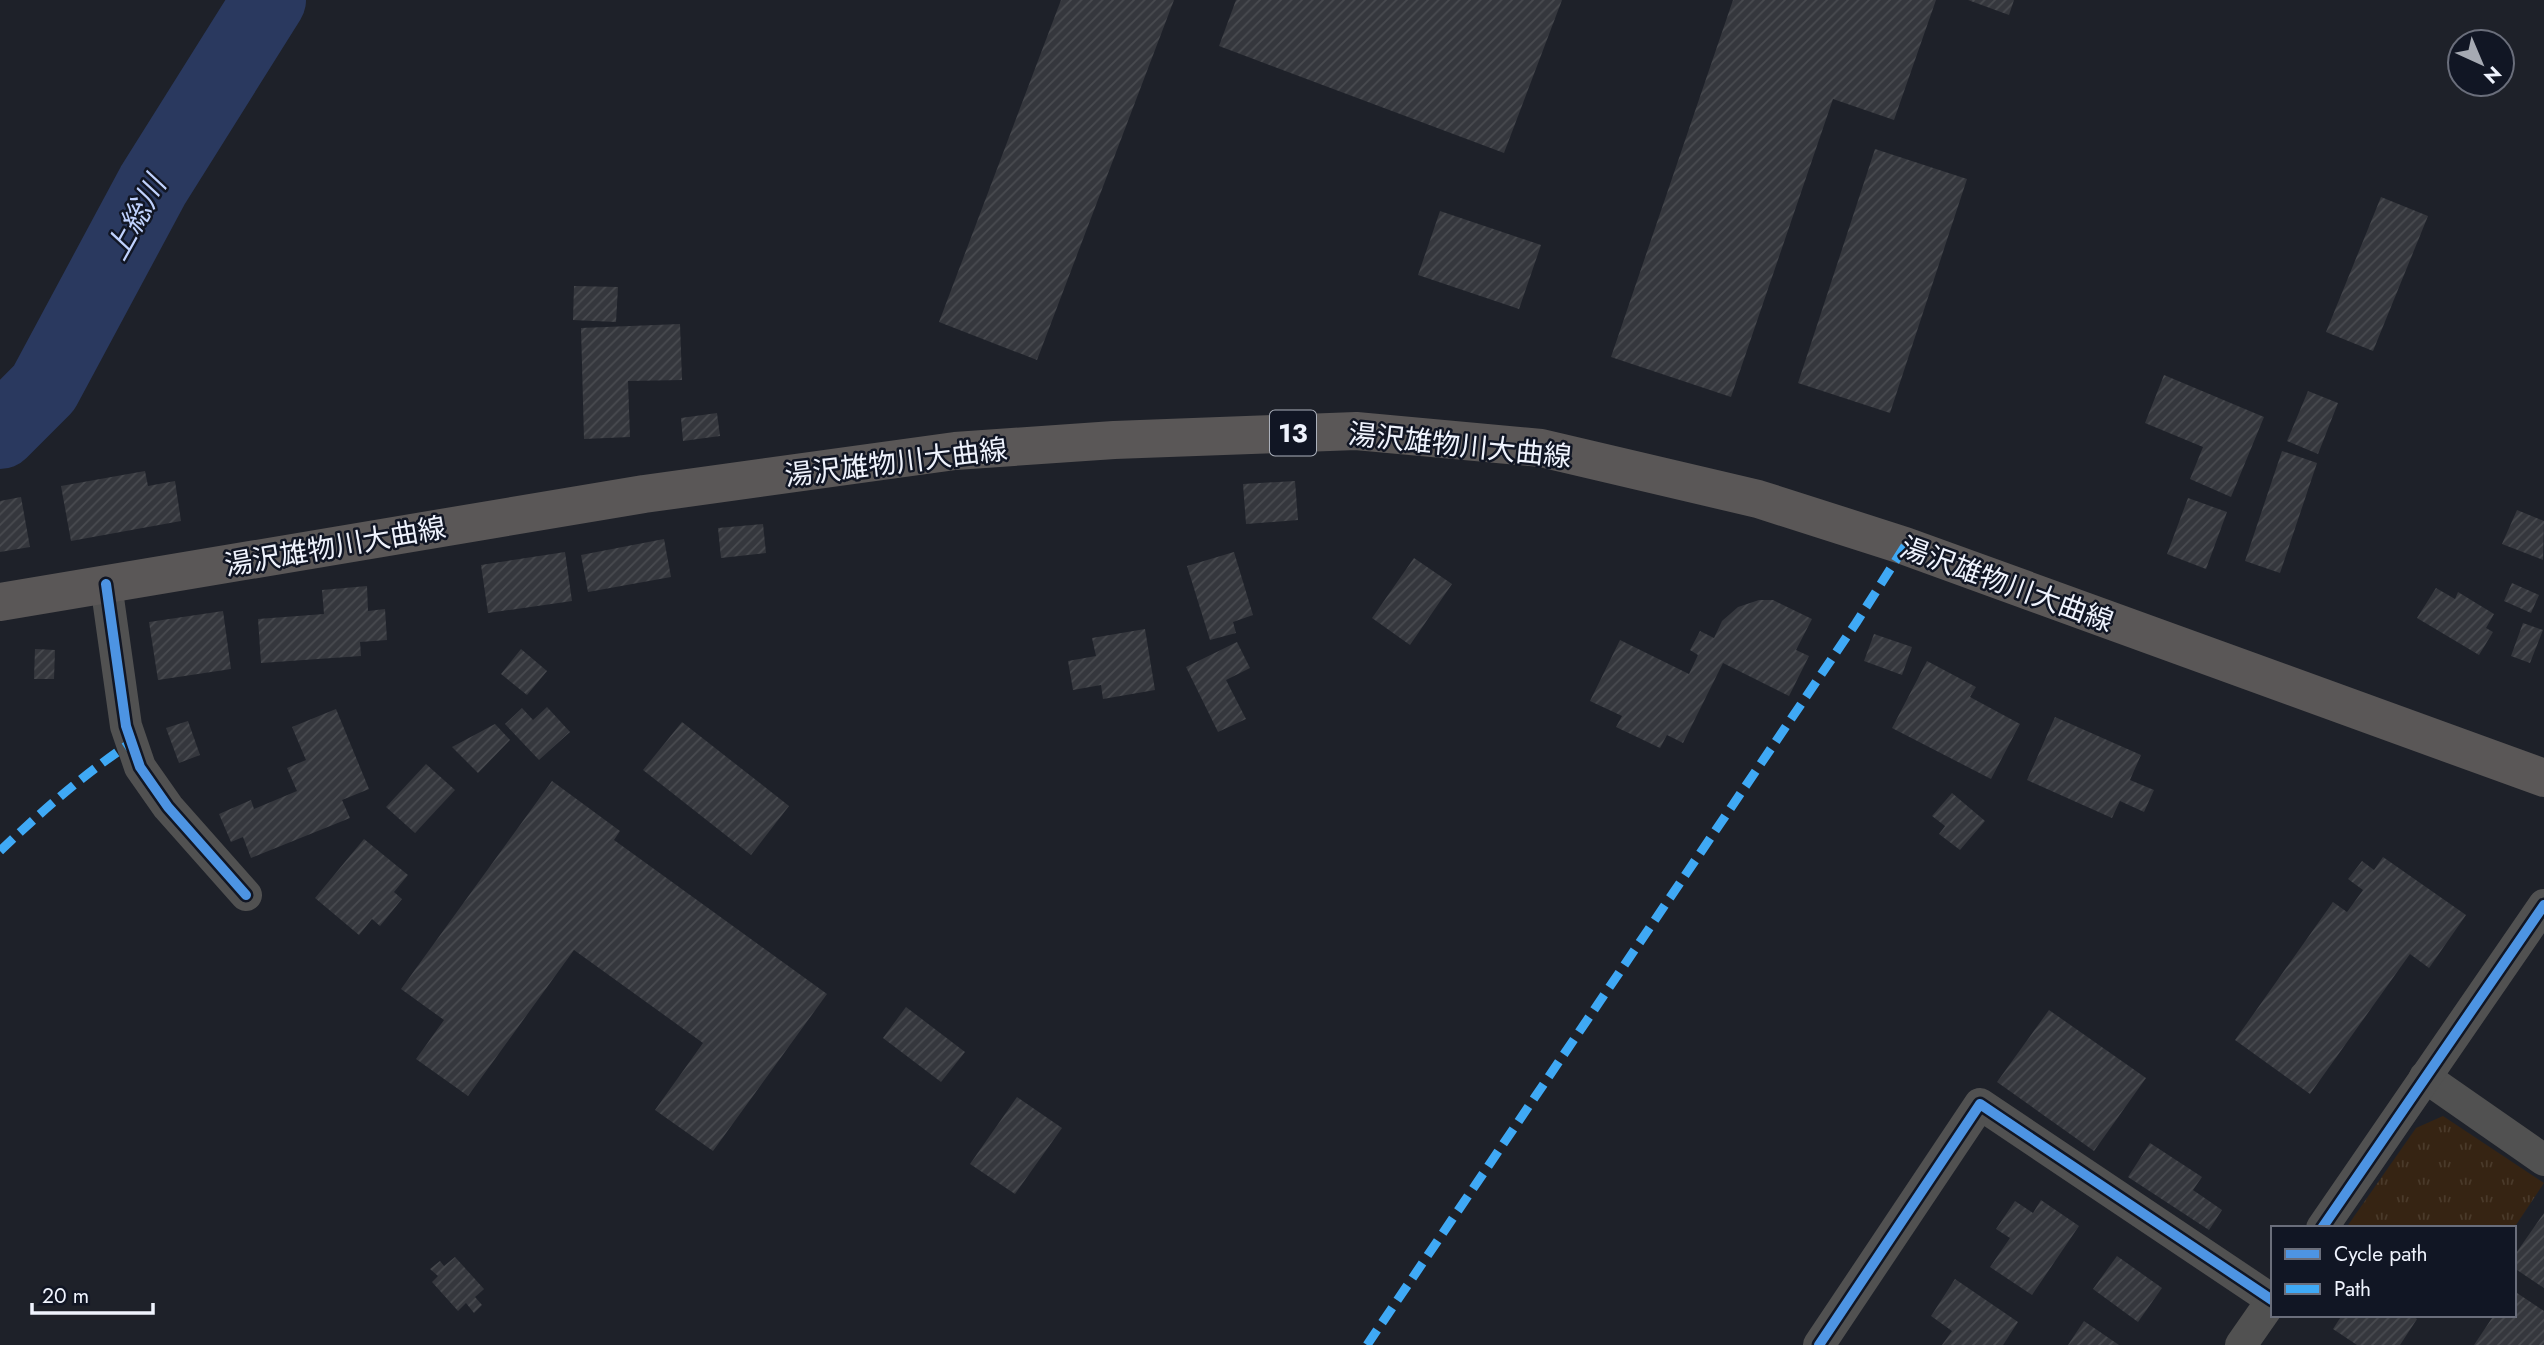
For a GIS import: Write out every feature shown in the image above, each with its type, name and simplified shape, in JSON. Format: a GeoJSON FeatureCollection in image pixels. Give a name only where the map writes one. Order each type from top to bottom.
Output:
{"type":"FeatureCollection","features":[{"type":"Feature","properties":{"kind":"main road","name":"湯沢雄物川大曲線"},"geometry":{"type":"LineString","coordinates":[[0,602],[644,494],[955,451],[1114,440],[1356,431],[1541,448],[1758,499],[1905,546],[2544,778]]}},
{"type":"Feature","properties":{"kind":"street"},"geometry":{"type":"LineString","coordinates":[[106,584],[126,726],[140,767],[169,807],[246,895]]}},
{"type":"Feature","properties":{"kind":"street"},"geometry":{"type":"LineString","coordinates":[[2323,1226],[2544,905]]}},
{"type":"Feature","properties":{"kind":"street"},"geometry":{"type":"LineString","coordinates":[[2425,1077],[2544,1160]]}},
{"type":"Feature","properties":{"kind":"street"},"geometry":{"type":"LineString","coordinates":[[1819,1345],[1980,1104],[2271,1299]]}},
{"type":"Feature","properties":{"kind":"street"},"geometry":{"type":"LineString","coordinates":[[2241,1345],[2271,1303]]}},
{"type":"Feature","properties":{"kind":"green space"},"geometry":{"type":"Polygon","coordinates":[[[2443,1116],[2544,1183],[2515,1226],[2347,1226],[2416,1128],[2443,1116]]]}},
{"type":"Feature","properties":{"kind":"building"},"geometry":{"type":"Polygon","coordinates":[[[1061,0],[1174,0],[1037,360],[939,322],[1061,0]]]}},
{"type":"Feature","properties":{"kind":"building"},"geometry":{"type":"Polygon","coordinates":[[[1236,0],[1562,0],[1504,153],[1219,46],[1236,0]]]}},
{"type":"Feature","properties":{"kind":"building"},"geometry":{"type":"Polygon","coordinates":[[[1733,0],[1936,0],[1894,120],[1833,99],[1731,397],[1611,357],[1733,0]]]}},
{"type":"Feature","properties":{"kind":"building"},"geometry":{"type":"Polygon","coordinates":[[[1968,0],[2014,0],[2009,15],[1968,0]]]}},
{"type":"Feature","properties":{"kind":"building"},"geometry":{"type":"Polygon","coordinates":[[[1875,149],[1967,179],[1890,413],[1798,383],[1875,149]]]}},
{"type":"Feature","properties":{"kind":"building"},"geometry":{"type":"Polygon","coordinates":[[[2381,197],[2428,216],[2373,351],[2326,332],[2381,197]]]}},
{"type":"Feature","properties":{"kind":"building"},"geometry":{"type":"Polygon","coordinates":[[[1440,211],[1541,245],[1519,309],[1418,275],[1440,211]]]}},
{"type":"Feature","properties":{"kind":"building"},"geometry":{"type":"Polygon","coordinates":[[[574,286],[618,287],[616,322],[573,320],[574,286]]]}},
{"type":"Feature","properties":{"kind":"building"},"geometry":{"type":"Polygon","coordinates":[[[680,324],[682,380],[628,381],[630,437],[584,439],[581,328],[680,324]]]}},
{"type":"Feature","properties":{"kind":"building"},"geometry":{"type":"Polygon","coordinates":[[[2164,375],[2264,417],[2231,497],[2190,479],[2203,447],[2145,423],[2164,375]]]}},
{"type":"Feature","properties":{"kind":"building"},"geometry":{"type":"Polygon","coordinates":[[[2308,391],[2338,403],[2318,454],[2287,441],[2308,391]]]}},
{"type":"Feature","properties":{"kind":"building"},"geometry":{"type":"Polygon","coordinates":[[[717,413],[720,436],[683,441],[681,418],[717,413]]]}},
{"type":"Feature","properties":{"kind":"building"},"geometry":{"type":"Polygon","coordinates":[[[2282,451],[2317,463],[2280,573],[2245,561],[2282,451]]]}},
{"type":"Feature","properties":{"kind":"building"},"geometry":{"type":"Polygon","coordinates":[[[145,471],[148,486],[175,481],[181,521],[71,541],[61,486],[145,471]]]}},
{"type":"Feature","properties":{"kind":"building"},"geometry":{"type":"Polygon","coordinates":[[[1295,481],[1298,520],[1246,524],[1243,484],[1295,481]]]}},
{"type":"Feature","properties":{"kind":"building"},"geometry":{"type":"Polygon","coordinates":[[[21,497],[30,547],[0,552],[0,501],[21,497]]]}},
{"type":"Feature","properties":{"kind":"building"},"geometry":{"type":"Polygon","coordinates":[[[2188,498],[2227,512],[2206,569],[2167,554],[2188,498]]]}},
{"type":"Feature","properties":{"kind":"building"},"geometry":{"type":"Polygon","coordinates":[[[2517,510],[2544,521],[2543,560],[2502,544],[2517,510]]]}},
{"type":"Feature","properties":{"kind":"building"},"geometry":{"type":"Polygon","coordinates":[[[763,524],[766,553],[721,558],[718,528],[763,524]]]}},
{"type":"Feature","properties":{"kind":"building"},"geometry":{"type":"Polygon","coordinates":[[[664,539],[671,577],[588,592],[581,555],[664,539]]]}},
{"type":"Feature","properties":{"kind":"building"},"geometry":{"type":"Polygon","coordinates":[[[565,552],[572,601],[488,613],[481,565],[565,552]]]}},
{"type":"Feature","properties":{"kind":"building"},"geometry":{"type":"Polygon","coordinates":[[[1234,552],[1253,615],[1233,622],[1236,633],[1210,640],[1187,566],[1234,552]]]}},
{"type":"Feature","properties":{"kind":"building"},"geometry":{"type":"Polygon","coordinates":[[[1414,558],[1452,584],[1410,645],[1372,618],[1414,558]]]}},
{"type":"Feature","properties":{"kind":"building"},"geometry":{"type":"Polygon","coordinates":[[[2512,583],[2539,595],[2531,613],[2504,601],[2512,583]]]}},
{"type":"Feature","properties":{"kind":"building"},"geometry":{"type":"Polygon","coordinates":[[[367,586],[368,611],[385,609],[387,640],[360,642],[361,656],[261,663],[258,619],[324,614],[322,590],[367,586]]]}},
{"type":"Feature","properties":{"kind":"building"},"geometry":{"type":"Polygon","coordinates":[[[2436,588],[2455,599],[2458,592],[2494,614],[2486,628],[2493,632],[2479,655],[2417,618],[2436,588]]]}},
{"type":"Feature","properties":{"kind":"building"},"geometry":{"type":"Polygon","coordinates":[[[1759,600],[1773,600],[1812,619],[1796,650],[1809,656],[1789,696],[1723,663],[1683,743],[1667,735],[1660,748],[1616,727],[1622,716],[1590,701],[1620,640],[1689,674],[1698,655],[1690,650],[1700,631],[1714,638],[1722,621],[1738,607],[1759,600]]]}},
{"type":"Feature","properties":{"kind":"building"},"geometry":{"type":"Polygon","coordinates":[[[223,611],[231,669],[158,680],[149,622],[223,611]]]}},
{"type":"Feature","properties":{"kind":"building"},"geometry":{"type":"Polygon","coordinates":[[[2523,623],[2543,630],[2530,663],[2511,656],[2523,623]]]}},
{"type":"Feature","properties":{"kind":"building"},"geometry":{"type":"Polygon","coordinates":[[[1145,629],[1155,690],[1103,699],[1101,685],[1073,690],[1068,661],[1096,656],[1092,638],[1145,629]]]}},
{"type":"Feature","properties":{"kind":"building"},"geometry":{"type":"Polygon","coordinates":[[[1874,634],[1912,647],[1902,675],[1864,661],[1874,634]]]}},
{"type":"Feature","properties":{"kind":"building"},"geometry":{"type":"Polygon","coordinates":[[[1237,642],[1250,668],[1226,680],[1246,719],[1218,732],[1186,667],[1237,642]]]}},
{"type":"Feature","properties":{"kind":"building"},"geometry":{"type":"Polygon","coordinates":[[[35,649],[55,650],[54,679],[34,679],[35,649]]]}},
{"type":"Feature","properties":{"kind":"building"},"geometry":{"type":"Polygon","coordinates":[[[521,649],[547,671],[527,695],[501,674],[521,649]]]}},
{"type":"Feature","properties":{"kind":"building"},"geometry":{"type":"Polygon","coordinates":[[[1927,661],[1976,687],[1970,697],[2020,724],[1991,779],[1892,728],[1927,661]]]}},
{"type":"Feature","properties":{"kind":"building"},"geometry":{"type":"Polygon","coordinates":[[[547,707],[570,732],[539,760],[505,724],[522,708],[533,720],[547,707]]]}},
{"type":"Feature","properties":{"kind":"building"},"geometry":{"type":"Polygon","coordinates":[[[336,709],[369,789],[342,800],[350,818],[251,858],[243,837],[231,842],[219,814],[251,800],[254,809],[297,791],[287,768],[306,760],[292,727],[336,709]]]}},
{"type":"Feature","properties":{"kind":"building"},"geometry":{"type":"Polygon","coordinates":[[[2055,717],[2141,755],[2130,780],[2154,790],[2144,812],[2120,801],[2112,818],[2027,780],[2055,717]]]}},
{"type":"Feature","properties":{"kind":"building"},"geometry":{"type":"Polygon","coordinates":[[[188,721],[200,755],[179,763],[166,728],[188,721]]]}},
{"type":"Feature","properties":{"kind":"building"},"geometry":{"type":"Polygon","coordinates":[[[682,722],[789,806],[751,855],[643,770],[682,722]]]}},
{"type":"Feature","properties":{"kind":"building"},"geometry":{"type":"Polygon","coordinates":[[[495,724],[510,740],[478,773],[452,747],[495,724]]]}},
{"type":"Feature","properties":{"kind":"building"},"geometry":{"type":"Polygon","coordinates":[[[426,764],[455,790],[415,833],[386,807],[426,764]]]}},
{"type":"Feature","properties":{"kind":"building"},"geometry":{"type":"Polygon","coordinates":[[[552,781],[620,831],[614,840],[827,994],[713,1151],[655,1110],[703,1043],[574,950],[468,1096],[416,1059],[444,1020],[401,989],[552,781]]]}},
{"type":"Feature","properties":{"kind":"building"},"geometry":{"type":"Polygon","coordinates":[[[1952,793],[1985,821],[1960,850],[1939,834],[1945,826],[1932,816],[1952,793]]]}},
{"type":"Feature","properties":{"kind":"building"},"geometry":{"type":"Polygon","coordinates":[[[364,839],[408,875],[394,892],[402,899],[380,926],[372,919],[359,935],[315,898],[364,839]]]}},
{"type":"Feature","properties":{"kind":"building"},"geometry":{"type":"Polygon","coordinates":[[[2383,857],[2466,915],[2429,968],[2410,954],[2310,1094],[2235,1040],[2333,902],[2347,912],[2363,890],[2348,879],[2362,861],[2374,870],[2383,857]]]}},
{"type":"Feature","properties":{"kind":"building"},"geometry":{"type":"Polygon","coordinates":[[[906,1007],[965,1052],[941,1082],[883,1038],[906,1007]]]}},
{"type":"Feature","properties":{"kind":"building"},"geometry":{"type":"Polygon","coordinates":[[[2049,1010],[2146,1078],[2094,1151],[1997,1082],[2049,1010]]]}},
{"type":"Feature","properties":{"kind":"building"},"geometry":{"type":"Polygon","coordinates":[[[1017,1097],[1062,1128],[1015,1194],[970,1164],[1017,1097]]]}},
{"type":"Feature","properties":{"kind":"building"},"geometry":{"type":"Polygon","coordinates":[[[2150,1143],[2202,1177],[2193,1190],[2222,1210],[2209,1230],[2128,1177],[2150,1143]]]}},
{"type":"Feature","properties":{"kind":"building"},"geometry":{"type":"Polygon","coordinates":[[[2041,1200],[2079,1226],[2032,1295],[1990,1267],[2010,1238],[1996,1229],[2015,1201],[2033,1213],[2041,1200]]]}},
{"type":"Feature","properties":{"kind":"building"},"geometry":{"type":"Polygon","coordinates":[[[2544,1213],[2544,1288],[2516,1269],[2516,1253],[2544,1213]]]}},
{"type":"Feature","properties":{"kind":"building"},"geometry":{"type":"Polygon","coordinates":[[[2117,1256],[2162,1288],[2138,1322],[2093,1289],[2117,1256]]]}},
{"type":"Feature","properties":{"kind":"building"},"geometry":{"type":"Polygon","coordinates":[[[455,1257],[484,1289],[475,1297],[482,1305],[474,1313],[466,1303],[458,1311],[432,1282],[438,1276],[430,1269],[440,1261],[444,1266],[455,1257]]]}},
{"type":"Feature","properties":{"kind":"building"},"geometry":{"type":"Polygon","coordinates":[[[1955,1279],[2018,1322],[2003,1345],[1942,1345],[1952,1331],[1931,1316],[1955,1279]]]}},
{"type":"Feature","properties":{"kind":"building"},"geometry":{"type":"Polygon","coordinates":[[[2516,1292],[2544,1311],[2544,1345],[2474,1345],[2493,1317],[2516,1317],[2516,1292]]]}},
{"type":"Feature","properties":{"kind":"building"},"geometry":{"type":"Polygon","coordinates":[[[2341,1317],[2417,1319],[2400,1345],[2357,1345],[2333,1329],[2341,1317]]]}},
{"type":"Feature","properties":{"kind":"building"},"geometry":{"type":"Polygon","coordinates":[[[2084,1321],[2119,1345],[2068,1345],[2084,1321]]]}},
{"type":"Feature","properties":{"kind":"waterway","name":"上総川"},"geometry":{"type":"LineString","coordinates":[[0,432],[44,388],[153,185],[269,0]]}},
{"type":"Feature","properties":{"kind":"marked path"},"geometry":{"type":"LineString","coordinates":[[1367,1345],[1856,623],[1905,546]]}},
{"type":"Feature","properties":{"kind":"marked path"},"geometry":{"type":"LineString","coordinates":[[0,851],[64,794],[132,742]]}},
{"type":"Feature","properties":{"kind":"cycle path"},"geometry":{"type":"LineString","coordinates":[[106,584],[126,726],[140,767],[168,807],[246,895]]}},
{"type":"Feature","properties":{"kind":"cycle path"},"geometry":{"type":"LineString","coordinates":[[2323,1226],[2544,905]]}},
{"type":"Feature","properties":{"kind":"cycle path"},"geometry":{"type":"LineString","coordinates":[[1819,1345],[1980,1104],[2271,1299]]}}]}
